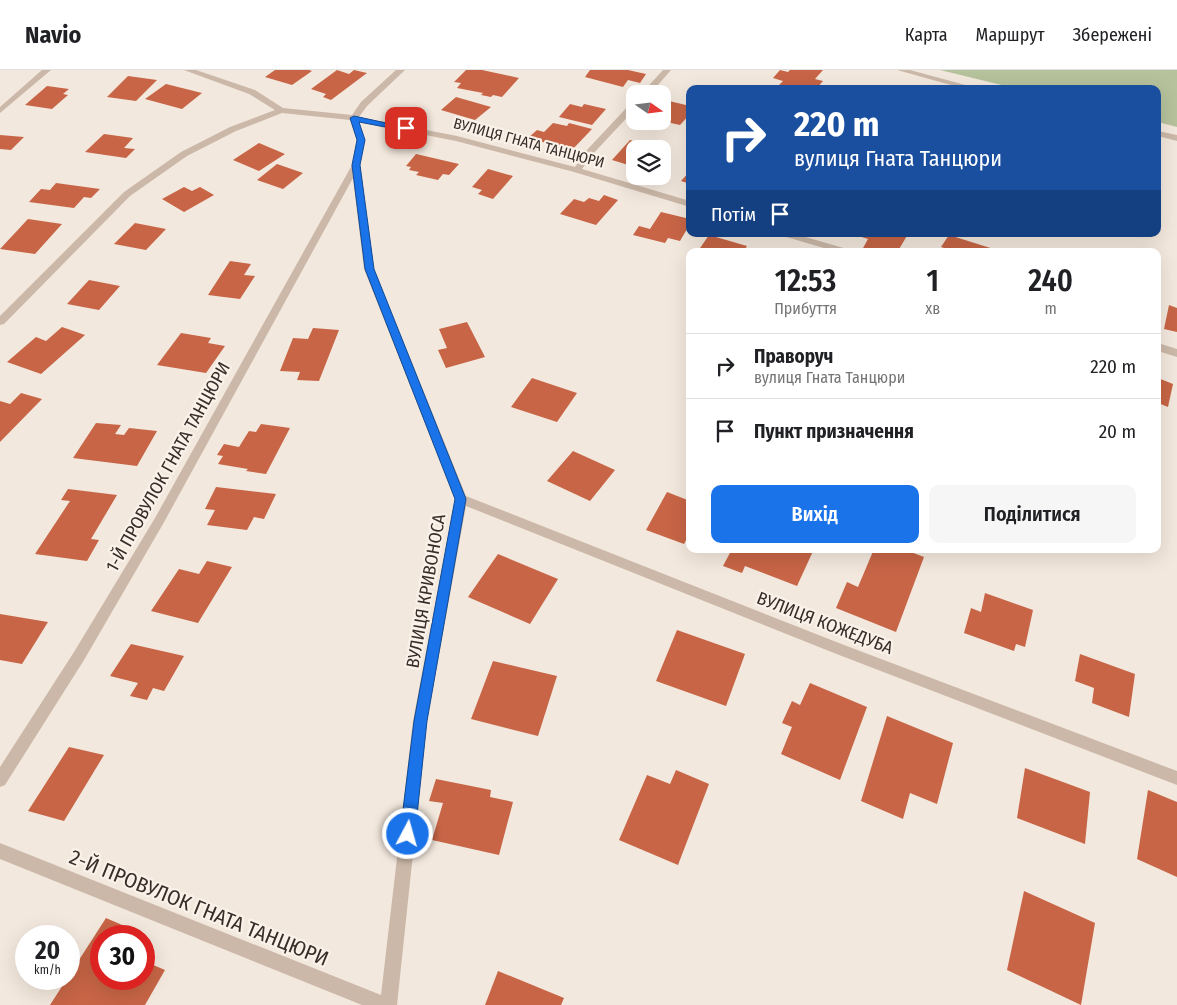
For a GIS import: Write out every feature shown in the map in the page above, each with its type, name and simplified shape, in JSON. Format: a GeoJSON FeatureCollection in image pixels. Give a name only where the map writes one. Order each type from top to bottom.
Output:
{"type":"FeatureCollection","features":[{"type":"Feature","properties":{"kind":"street"},"geometry":{"type":"LineString","coordinates":[[0,111],[47,70]]}},
{"type":"Feature","properties":{"kind":"street","name":"ВУЛИЦЯ ГНАТА ТАНЦЮРИ"},"geometry":{"type":"LineString","coordinates":[[188,70],[252,92],[281,110],[354,118],[457,138],[576,170],[686,203]]}},
{"type":"Feature","properties":{"kind":"street"},"geometry":{"type":"LineString","coordinates":[[354,118],[364,104],[401,70]]}},
{"type":"Feature","properties":{"kind":"street"},"geometry":{"type":"LineString","coordinates":[[653,85],[667,70]]}},
{"type":"Feature","properties":{"kind":"street"},"geometry":{"type":"LineString","coordinates":[[901,70],[960,85]]}},
{"type":"Feature","properties":{"kind":"street"},"geometry":{"type":"LineString","coordinates":[[0,322],[127,194],[184,154],[232,129],[281,110]]}},
{"type":"Feature","properties":{"kind":"street"},"geometry":{"type":"LineString","coordinates":[[576,170],[589,153],[626,114]]}},
{"type":"Feature","properties":{"kind":"street","name":"ВУЛИЦЯ КРИВОНОСА"},"geometry":{"type":"LineString","coordinates":[[354,118],[361,140],[356,165],[369,269],[461,499],[420,721],[388,1005]]}},
{"type":"Feature","properties":{"kind":"street"},"geometry":{"type":"LineString","coordinates":[[1161,135],[1177,138]]}},
{"type":"Feature","properties":{"kind":"street","name":"1-Й ПРОВУЛОК ГНАТА ТАНЦЮРИ"},"geometry":{"type":"LineString","coordinates":[[0,780],[79,656],[159,520],[356,165]]}},
{"type":"Feature","properties":{"kind":"street"},"geometry":{"type":"LineString","coordinates":[[796,237],[834,248]]}},
{"type":"Feature","properties":{"kind":"street"},"geometry":{"type":"LineString","coordinates":[[1161,348],[1177,353]]}},
{"type":"Feature","properties":{"kind":"street","name":"ВУЛИЦЯ КОЖЕДУБА"},"geometry":{"type":"LineString","coordinates":[[461,499],[839,649],[1177,778]]}},
{"type":"Feature","properties":{"kind":"street","name":"2-Й ПРОВУЛОК ГНАТА ТАНЦЮРИ"},"geometry":{"type":"LineString","coordinates":[[0,850],[383,1005]]}},
{"type":"Feature","properties":{"kind":"green space"},"geometry":{"type":"Polygon","coordinates":[[[940,70],[1177,70],[1177,127],[1161,123],[1161,85],[1002,85],[940,70]]]}},
{"type":"Feature","properties":{"kind":"building"},"geometry":{"type":"Polygon","coordinates":[[[275,70],[312,71],[292,85],[265,77],[275,70]]]}},
{"type":"Feature","properties":{"kind":"building"},"geometry":{"type":"Polygon","coordinates":[[[337,70],[349,74],[354,70],[367,73],[331,100],[323,97],[326,94],[311,89],[337,70]]]}},
{"type":"Feature","properties":{"kind":"building"},"geometry":{"type":"Polygon","coordinates":[[[466,70],[482,70],[519,78],[502,97],[493,95],[491,97],[481,95],[483,93],[457,88],[461,83],[454,82],[466,70]]]}},
{"type":"Feature","properties":{"kind":"building"},"geometry":{"type":"Polygon","coordinates":[[[590,70],[628,70],[646,74],[640,83],[628,80],[623,87],[585,77],[590,70]]]}},
{"type":"Feature","properties":{"kind":"building"},"geometry":{"type":"Polygon","coordinates":[[[780,70],[788,72],[790,70],[823,70],[815,79],[823,81],[820,85],[779,85],[783,81],[773,78],[780,70]]]}},
{"type":"Feature","properties":{"kind":"building"},"geometry":{"type":"Polygon","coordinates":[[[128,76],[157,80],[136,101],[107,97],[128,76]]]}},
{"type":"Feature","properties":{"kind":"building"},"geometry":{"type":"Polygon","coordinates":[[[166,84],[202,93],[182,109],[145,99],[166,84]]]}},
{"type":"Feature","properties":{"kind":"building"},"geometry":{"type":"Polygon","coordinates":[[[47,86],[69,89],[63,94],[68,95],[52,109],[25,105],[47,86]]]}},
{"type":"Feature","properties":{"kind":"building"},"geometry":{"type":"Polygon","coordinates":[[[456,97],[491,107],[475,120],[441,110],[456,97]]]}},
{"type":"Feature","properties":{"kind":"building"},"geometry":{"type":"Polygon","coordinates":[[[671,101],[686,105],[686,118],[680,125],[671,123],[671,101]]]}},
{"type":"Feature","properties":{"kind":"building"},"geometry":{"type":"Polygon","coordinates":[[[570,104],[582,107],[584,104],[606,109],[592,125],[559,117],[570,104]]]}},
{"type":"Feature","properties":{"kind":"building"},"geometry":{"type":"Polygon","coordinates":[[[553,123],[567,126],[569,123],[592,129],[572,150],[528,138],[537,130],[544,132],[553,123]]]}},
{"type":"Feature","properties":{"kind":"building"},"geometry":{"type":"Polygon","coordinates":[[[104,134],[133,138],[124,148],[135,149],[126,158],[85,152],[104,134]]]}},
{"type":"Feature","properties":{"kind":"building"},"geometry":{"type":"Polygon","coordinates":[[[0,135],[24,137],[11,150],[0,149],[0,135]]]}},
{"type":"Feature","properties":{"kind":"building"},"geometry":{"type":"Polygon","coordinates":[[[259,143],[285,154],[259,171],[233,160],[259,143]]]}},
{"type":"Feature","properties":{"kind":"building"},"geometry":{"type":"Polygon","coordinates":[[[626,144],[626,164],[612,160],[626,144]]]}},
{"type":"Feature","properties":{"kind":"building"},"geometry":{"type":"Polygon","coordinates":[[[416,154],[459,164],[449,175],[443,174],[438,180],[416,175],[419,172],[409,170],[411,167],[406,166],[416,154]]]}},
{"type":"Feature","properties":{"kind":"building"},"geometry":{"type":"Polygon","coordinates":[[[277,164],[303,173],[283,189],[257,180],[277,164]]]}},
{"type":"Feature","properties":{"kind":"building"},"geometry":{"type":"Polygon","coordinates":[[[488,169],[513,176],[493,199],[478,194],[482,190],[472,187],[488,169]]]}},
{"type":"Feature","properties":{"kind":"building"},"geometry":{"type":"Polygon","coordinates":[[[686,175],[686,183],[681,181],[686,175]]]}},
{"type":"Feature","properties":{"kind":"building"},"geometry":{"type":"Polygon","coordinates":[[[56,183],[100,189],[91,198],[84,197],[74,208],[29,202],[41,189],[50,190],[56,183]]]}},
{"type":"Feature","properties":{"kind":"building"},"geometry":{"type":"Polygon","coordinates":[[[184,187],[192,191],[200,187],[214,195],[184,212],[162,199],[184,187]]]}},
{"type":"Feature","properties":{"kind":"building"},"geometry":{"type":"Polygon","coordinates":[[[604,195],[618,200],[596,225],[560,214],[574,199],[584,202],[589,198],[599,201],[604,195]]]}},
{"type":"Feature","properties":{"kind":"building"},"geometry":{"type":"Polygon","coordinates":[[[661,212],[686,218],[686,231],[680,241],[668,238],[665,243],[633,235],[639,226],[650,229],[661,212]]]}},
{"type":"Feature","properties":{"kind":"building"},"geometry":{"type":"Polygon","coordinates":[[[28,219],[62,224],[35,254],[0,249],[28,219]]]}},
{"type":"Feature","properties":{"kind":"building"},"geometry":{"type":"Polygon","coordinates":[[[135,223],[166,229],[146,250],[114,244],[135,223]]]}},
{"type":"Feature","properties":{"kind":"building"},"geometry":{"type":"Polygon","coordinates":[[[708,237],[716,237],[747,246],[746,248],[700,248],[708,237]]]}},
{"type":"Feature","properties":{"kind":"building"},"geometry":{"type":"Polygon","coordinates":[[[862,237],[906,237],[900,248],[863,248],[868,239],[862,237]]]}},
{"type":"Feature","properties":{"kind":"building"},"geometry":{"type":"Polygon","coordinates":[[[948,237],[955,237],[990,248],[944,248],[941,247],[948,237]]]}},
{"type":"Feature","properties":{"kind":"building"},"geometry":{"type":"Polygon","coordinates":[[[230,261],[251,264],[244,275],[255,276],[240,299],[208,295],[230,261]]]}},
{"type":"Feature","properties":{"kind":"building"},"geometry":{"type":"Polygon","coordinates":[[[89,280],[120,286],[99,310],[67,304],[89,280]]]}},
{"type":"Feature","properties":{"kind":"building"},"geometry":{"type":"Polygon","coordinates":[[[1169,305],[1177,308],[1177,332],[1164,329],[1169,305]]]}},
{"type":"Feature","properties":{"kind":"building"},"geometry":{"type":"Polygon","coordinates":[[[467,322],[485,357],[446,368],[438,350],[447,348],[439,329],[467,322]]]}},
{"type":"Feature","properties":{"kind":"building"},"geometry":{"type":"Polygon","coordinates":[[[62,327],[85,335],[41,374],[7,362],[36,337],[46,341],[62,327]]]}},
{"type":"Feature","properties":{"kind":"building"},"geometry":{"type":"Polygon","coordinates":[[[313,328],[339,330],[319,381],[297,380],[300,372],[280,371],[293,338],[308,339],[313,328]]]}},
{"type":"Feature","properties":{"kind":"building"},"geometry":{"type":"Polygon","coordinates":[[[181,333],[211,338],[208,343],[225,346],[206,373],[157,365],[181,333]]]}},
{"type":"Feature","properties":{"kind":"building"},"geometry":{"type":"Polygon","coordinates":[[[532,378],[577,393],[557,422],[511,407],[532,378]]]}},
{"type":"Feature","properties":{"kind":"building"},"geometry":{"type":"Polygon","coordinates":[[[1161,379],[1173,384],[1168,407],[1161,404],[1161,379]]]}},
{"type":"Feature","properties":{"kind":"building"},"geometry":{"type":"Polygon","coordinates":[[[21,393],[42,399],[0,442],[0,401],[10,404],[21,393]]]}},
{"type":"Feature","properties":{"kind":"building"},"geometry":{"type":"Polygon","coordinates":[[[96,423],[121,425],[115,434],[124,435],[129,428],[157,431],[137,466],[73,458],[96,423]]]}},
{"type":"Feature","properties":{"kind":"building"},"geometry":{"type":"Polygon","coordinates":[[[261,424],[290,428],[266,474],[218,464],[223,456],[217,455],[224,444],[239,447],[249,431],[256,432],[261,424]]]}},
{"type":"Feature","properties":{"kind":"building"},"geometry":{"type":"Polygon","coordinates":[[[573,451],[615,470],[590,501],[547,481],[573,451]]]}},
{"type":"Feature","properties":{"kind":"building"},"geometry":{"type":"Polygon","coordinates":[[[216,487],[276,494],[264,519],[254,517],[247,530],[207,525],[215,510],[205,509],[216,487]]]}},
{"type":"Feature","properties":{"kind":"building"},"geometry":{"type":"Polygon","coordinates":[[[68,489],[117,495],[91,539],[99,540],[87,561],[35,554],[70,501],[61,500],[68,489]]]}},
{"type":"Feature","properties":{"kind":"building"},"geometry":{"type":"Polygon","coordinates":[[[667,492],[686,499],[686,540],[684,544],[646,530],[667,492]]]}},
{"type":"Feature","properties":{"kind":"building"},"geometry":{"type":"Polygon","coordinates":[[[730,553],[812,553],[797,586],[745,566],[742,573],[723,566],[730,553]]]}},
{"type":"Feature","properties":{"kind":"building"},"geometry":{"type":"Polygon","coordinates":[[[872,553],[914,553],[924,557],[896,632],[836,608],[847,582],[858,587],[872,553]]]}},
{"type":"Feature","properties":{"kind":"building"},"geometry":{"type":"Polygon","coordinates":[[[498,554],[558,579],[530,624],[468,597],[498,554]]]}},
{"type":"Feature","properties":{"kind":"building"},"geometry":{"type":"Polygon","coordinates":[[[207,561],[232,567],[198,623],[151,611],[179,569],[199,574],[207,561]]]}},
{"type":"Feature","properties":{"kind":"building"},"geometry":{"type":"Polygon","coordinates":[[[985,593],[1033,610],[1025,647],[1016,644],[1014,651],[964,633],[971,608],[981,612],[985,593]]]}},
{"type":"Feature","properties":{"kind":"building"},"geometry":{"type":"Polygon","coordinates":[[[0,614],[48,622],[22,664],[0,660],[0,614]]]}},
{"type":"Feature","properties":{"kind":"building"},"geometry":{"type":"Polygon","coordinates":[[[677,630],[745,654],[726,706],[656,681],[677,630]]]}},
{"type":"Feature","properties":{"kind":"building"},"geometry":{"type":"Polygon","coordinates":[[[131,644],[184,656],[164,691],[153,688],[147,700],[130,696],[138,683],[110,676],[131,644]]]}},
{"type":"Feature","properties":{"kind":"building"},"geometry":{"type":"Polygon","coordinates":[[[1080,654],[1135,674],[1129,717],[1092,703],[1094,688],[1075,681],[1080,654]]]}},
{"type":"Feature","properties":{"kind":"building"},"geometry":{"type":"Polygon","coordinates":[[[493,661],[557,676],[538,736],[471,719],[493,661]]]}},
{"type":"Feature","properties":{"kind":"building"},"geometry":{"type":"Polygon","coordinates":[[[810,683],[867,707],[840,780],[781,754],[792,727],[782,723],[792,701],[800,705],[810,683]]]}},
{"type":"Feature","properties":{"kind":"building"},"geometry":{"type":"Polygon","coordinates":[[[887,716],[953,743],[937,804],[910,793],[903,819],[861,801],[887,716]]]}},
{"type":"Feature","properties":{"kind":"building"},"geometry":{"type":"Polygon","coordinates":[[[69,747],[104,755],[64,821],[28,811],[69,747]]]}},
{"type":"Feature","properties":{"kind":"building"},"geometry":{"type":"Polygon","coordinates":[[[1025,768],[1090,792],[1085,844],[1017,818],[1025,768]]]}},
{"type":"Feature","properties":{"kind":"building"},"geometry":{"type":"Polygon","coordinates":[[[676,770],[709,784],[678,865],[619,840],[647,775],[670,784],[676,770]]]}},
{"type":"Feature","properties":{"kind":"building"},"geometry":{"type":"Polygon","coordinates":[[[436,779],[491,790],[490,797],[513,802],[499,855],[432,840],[443,803],[429,801],[436,779]]]}},
{"type":"Feature","properties":{"kind":"building"},"geometry":{"type":"Polygon","coordinates":[[[1148,790],[1177,802],[1177,877],[1137,859],[1148,790]]]}},
{"type":"Feature","properties":{"kind":"building"},"geometry":{"type":"Polygon","coordinates":[[[1024,891],[1095,923],[1081,1005],[1007,970],[1024,891]]]}},
{"type":"Feature","properties":{"kind":"building"},"geometry":{"type":"Polygon","coordinates":[[[106,918],[122,925],[101,925],[106,918]]]}},
{"type":"Feature","properties":{"kind":"building"},"geometry":{"type":"Polygon","coordinates":[[[90,943],[90,990],[154,990],[145,1005],[50,1005],[60,990],[80,990],[80,958],[90,943]]]}},
{"type":"Feature","properties":{"kind":"building"},"geometry":{"type":"Polygon","coordinates":[[[155,966],[165,970],[155,988],[155,966]]]}},
{"type":"Feature","properties":{"kind":"building"},"geometry":{"type":"Polygon","coordinates":[[[498,971],[564,998],[561,1005],[485,1005],[498,971]]]}},
{"type":"Feature","properties":{"kind":"route"},"geometry":{"type":"LineString","coordinates":[[406,128],[354,118],[361,140],[356,165],[369,269],[461,499],[420,721],[408,834]]}}]}
